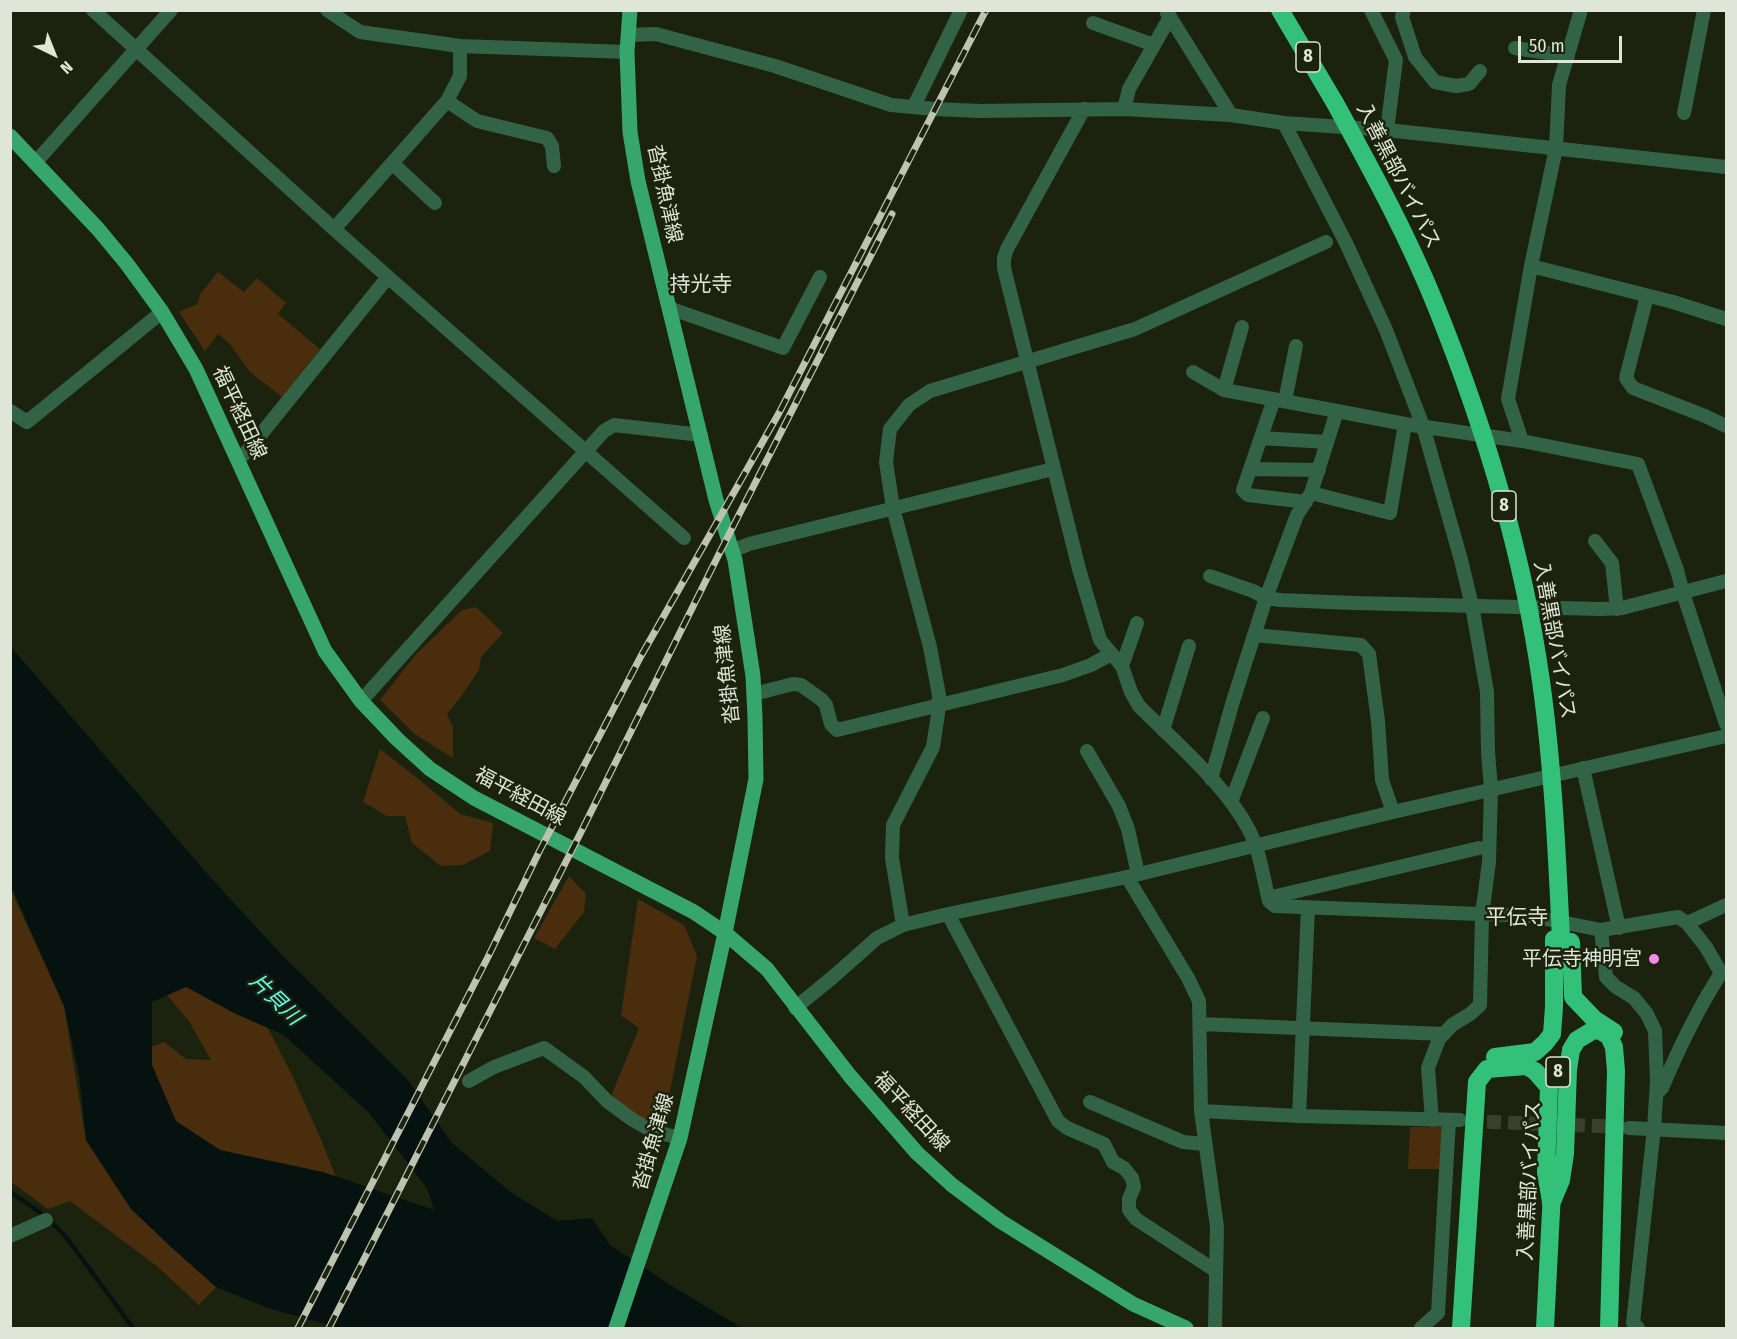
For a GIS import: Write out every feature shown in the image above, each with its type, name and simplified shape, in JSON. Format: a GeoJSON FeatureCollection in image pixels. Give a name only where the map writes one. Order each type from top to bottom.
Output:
{"type":"FeatureCollection","features":[{"type":"Feature","properties":{"kind":"highway","name":"入善黒部バイパス"},"geometry":{"type":"LineString","coordinates":[[1280,10],[1335,103],[1389,203],[1436,304],[1464,379],[1503,500],[1525,593],[1541,680],[1555,804],[1562,940],[1562,1024],[1545,1329]]}},
{"type":"Feature","properties":{"kind":"highway"},"geometry":{"type":"LineString","coordinates":[[1455,1329],[1472,1086],[1476,1069],[1491,1057],[1535,1052],[1552,1034],[1562,940]]}},
{"type":"Feature","properties":{"kind":"highway"},"geometry":{"type":"LineString","coordinates":[[1562,940],[1573,996],[1594,1019],[1613,1030],[1623,1051],[1616,1329]]}},
{"type":"Feature","properties":{"kind":"highway"},"geometry":{"type":"LineString","coordinates":[[1551,1204],[1561,1180],[1565,1154],[1568,1070],[1571,1050],[1577,1040],[1592,1031],[1599,1030],[1609,1036],[1614,1047],[1616,1071],[1609,1328]]}},
{"type":"Feature","properties":{"kind":"highway"},"geometry":{"type":"LineString","coordinates":[[1461,1329],[1477,1082],[1488,1069],[1526,1066],[1535,1071],[1548,1087],[1546,1172],[1551,1204]]}},
{"type":"Feature","properties":{"kind":"main road","name":"沓掛魚津線"},"geometry":{"type":"LineString","coordinates":[[616,1329],[680,1138],[756,779],[753,676],[735,560],[716,500],[638,181],[630,132],[627,52],[630,10]]}},
{"type":"Feature","properties":{"kind":"main road","name":"福平経田線"},"geometry":{"type":"LineString","coordinates":[[10,136],[127,264],[162,312],[196,369],[325,651],[361,701],[398,739],[430,769],[474,798],[694,912],[725,933],[766,969],[850,1076],[917,1153],[952,1185],[1000,1221],[1105,1287],[1133,1304],[1186,1329]]}},
{"type":"Feature","properties":{"kind":"street"},"geometry":{"type":"LineString","coordinates":[[93,10],[334,229],[684,538]]}},
{"type":"Feature","properties":{"kind":"street"},"geometry":{"type":"LineString","coordinates":[[35,163],[171,10]]}},
{"type":"Feature","properties":{"kind":"street"},"geometry":{"type":"LineString","coordinates":[[327,10],[360,32],[460,46],[627,52]]}},
{"type":"Feature","properties":{"kind":"street"},"geometry":{"type":"LineString","coordinates":[[914,106],[961,10]]}},
{"type":"Feature","properties":{"kind":"street"},"geometry":{"type":"LineString","coordinates":[[1371,10],[1396,60],[1387,130]]}},
{"type":"Feature","properties":{"kind":"street"},"geometry":{"type":"LineString","coordinates":[[1404,10],[1402,17],[1415,57],[1435,82],[1456,86],[1469,84],[1480,71]]}},
{"type":"Feature","properties":{"kind":"street"},"geometry":{"type":"LineString","coordinates":[[1522,441],[1508,399],[1531,266],[1556,148],[1559,85],[1581,10]]}},
{"type":"Feature","properties":{"kind":"street"},"geometry":{"type":"LineString","coordinates":[[1684,113],[1704,10]]}},
{"type":"Feature","properties":{"kind":"street"},"geometry":{"type":"LineString","coordinates":[[1124,109],[1130,89],[1168,14]]}},
{"type":"Feature","properties":{"kind":"street"},"geometry":{"type":"LineString","coordinates":[[1168,14],[1231,115]]}},
{"type":"Feature","properties":{"kind":"street"},"geometry":{"type":"LineString","coordinates":[[1093,23],[1154,45]]}},
{"type":"Feature","properties":{"kind":"street"},"geometry":{"type":"LineString","coordinates":[[628,35],[656,34],[775,66],[891,105],[935,110],[1124,109],[1231,115],[1284,123],[1387,130],[1726,167]]}},
{"type":"Feature","properties":{"kind":"street"},"geometry":{"type":"LineString","coordinates":[[334,229],[447,101],[460,76],[460,46]]}},
{"type":"Feature","properties":{"kind":"street"},"geometry":{"type":"LineString","coordinates":[[1515,48],[1568,56]]}},
{"type":"Feature","properties":{"kind":"street"},"geometry":{"type":"LineString","coordinates":[[447,101],[477,121],[547,138],[552,146],[554,166]]}},
{"type":"Feature","properties":{"kind":"street"},"geometry":{"type":"LineString","coordinates":[[1084,110],[1007,249],[1004,268],[1053,469],[1100,640],[1122,666],[1131,692],[1139,706],[1211,779],[1231,802],[1249,829],[1256,844],[1269,901],[1275,906],[1530,916],[1601,930],[1678,918],[1688,923],[1724,973],[1703,1000],[1662,1088],[1656,1095]]}},
{"type":"Feature","properties":{"kind":"street"},"geometry":{"type":"LineString","coordinates":[[1284,123],[1347,243],[1386,330],[1424,426],[1472,606],[1487,692],[1491,789],[1489,862],[1482,915],[1480,1005],[1452,1025],[1439,1040],[1428,1068],[1432,1120]]}},
{"type":"Feature","properties":{"kind":"street"},"geometry":{"type":"LineString","coordinates":[[392,163],[435,203]]}},
{"type":"Feature","properties":{"kind":"street"},"geometry":{"type":"LineString","coordinates":[[903,925],[892,858],[893,825],[933,747],[939,695],[930,647],[893,508],[886,462],[890,429],[909,405],[930,391],[1135,329],[1326,242]]}},
{"type":"Feature","properties":{"kind":"street"},"geometry":{"type":"LineString","coordinates":[[1531,266],[1726,319]]}},
{"type":"Feature","properties":{"kind":"street"},"geometry":{"type":"LineString","coordinates":[[238,460],[388,277]]}},
{"type":"Feature","properties":{"kind":"street"},"geometry":{"type":"LineString","coordinates":[[669,309],[783,348],[820,277]]}},
{"type":"Feature","properties":{"kind":"street"},"geometry":{"type":"LineString","coordinates":[[1647,296],[1626,378],[1633,388],[1726,426]]}},
{"type":"Feature","properties":{"kind":"street"},"geometry":{"type":"LineString","coordinates":[[10,411],[27,422],[162,312]]}},
{"type":"Feature","properties":{"kind":"street"},"geometry":{"type":"LineString","coordinates":[[1224,390],[1242,327]]}},
{"type":"Feature","properties":{"kind":"street"},"geometry":{"type":"LineString","coordinates":[[1296,346],[1280,400],[1261,438],[1243,490],[1248,495],[1309,497],[1390,513],[1405,424]]}},
{"type":"Feature","properties":{"kind":"street"},"geometry":{"type":"LineString","coordinates":[[1193,372],[1224,390],[1405,424],[1522,441],[1638,464],[1677,570],[1726,724]]}},
{"type":"Feature","properties":{"kind":"street"},"geometry":{"type":"LineString","coordinates":[[1211,779],[1266,598],[1297,515],[1309,497],[1337,411]]}},
{"type":"Feature","properties":{"kind":"street"},"geometry":{"type":"LineString","coordinates":[[361,701],[604,431],[614,425],[700,435]]}},
{"type":"Feature","properties":{"kind":"street"},"geometry":{"type":"LineString","coordinates":[[1261,438],[1327,442]]}},
{"type":"Feature","properties":{"kind":"street"},"geometry":{"type":"LineString","coordinates":[[732,551],[749,544],[1053,469]]}},
{"type":"Feature","properties":{"kind":"street"},"geometry":{"type":"LineString","coordinates":[[1250,469],[1319,470]]}},
{"type":"Feature","properties":{"kind":"street"},"geometry":{"type":"LineString","coordinates":[[1595,541],[1612,563],[1617,609]]}},
{"type":"Feature","properties":{"kind":"street"},"geometry":{"type":"LineString","coordinates":[[1210,576],[1266,598],[1354,603],[1617,609],[1726,581]]}},
{"type":"Feature","properties":{"kind":"street"},"geometry":{"type":"LineString","coordinates":[[1122,666],[1137,623]]}},
{"type":"Feature","properties":{"kind":"street"},"geometry":{"type":"LineString","coordinates":[[1254,635],[1361,645],[1369,654],[1378,721],[1382,780],[1393,812]]}},
{"type":"Feature","properties":{"kind":"street"},"geometry":{"type":"LineString","coordinates":[[1163,730],[1188,646]]}},
{"type":"Feature","properties":{"kind":"street"},"geometry":{"type":"LineString","coordinates":[[754,694],[793,684],[801,685],[826,705],[831,724],[837,730],[1063,675],[1091,665],[1111,654]]}},
{"type":"Feature","properties":{"kind":"street"},"geometry":{"type":"LineString","coordinates":[[1231,802],[1263,718]]}},
{"type":"Feature","properties":{"kind":"street"},"geometry":{"type":"LineString","coordinates":[[795,1008],[877,938],[903,925],[1133,875],[1256,844],[1726,736]]}},
{"type":"Feature","properties":{"kind":"street"},"geometry":{"type":"LineString","coordinates":[[1087,751],[1119,806],[1125,821],[1133,875],[1199,1001],[1201,1111],[1217,1227],[1215,1329]]}},
{"type":"Feature","properties":{"kind":"street"},"geometry":{"type":"LineString","coordinates":[[1583,768],[1619,928]]}},
{"type":"Feature","properties":{"kind":"street"},"geometry":{"type":"LineString","coordinates":[[1268,898],[1479,848]]}},
{"type":"Feature","properties":{"kind":"street"},"geometry":{"type":"LineString","coordinates":[[1688,923],[1726,904]]}},
{"type":"Feature","properties":{"kind":"street"},"geometry":{"type":"LineString","coordinates":[[1299,1116],[1308,908]]}},
{"type":"Feature","properties":{"kind":"street"},"geometry":{"type":"LineString","coordinates":[[948,914],[1058,1121],[1067,1128],[1104,1143],[1113,1162],[1124,1168],[1132,1178],[1134,1187],[1129,1199],[1129,1210],[1136,1219],[1216,1270]]}},
{"type":"Feature","properties":{"kind":"street"},"geometry":{"type":"LineString","coordinates":[[1601,930],[1606,977],[1616,987],[1634,998],[1647,1014],[1655,1031],[1654,1128],[1633,1323],[1638,1329]]}},
{"type":"Feature","properties":{"kind":"street"},"geometry":{"type":"LineString","coordinates":[[1200,1024],[1444,1034]]}},
{"type":"Feature","properties":{"kind":"street"},"geometry":{"type":"LineString","coordinates":[[469,1081],[494,1067],[544,1048],[584,1077],[607,1101],[633,1120],[652,1131],[680,1138]]}},
{"type":"Feature","properties":{"kind":"street"},"geometry":{"type":"LineString","coordinates":[[1090,1102],[1183,1142],[1205,1144]]}},
{"type":"Feature","properties":{"kind":"street"},"geometry":{"type":"LineString","coordinates":[[1201,1111],[1455,1120],[1438,1313],[1421,1329]]}},
{"type":"Feature","properties":{"kind":"street"},"geometry":{"type":"LineString","coordinates":[[1629,1128],[1726,1133]]}},
{"type":"Feature","properties":{"kind":"street"},"geometry":{"type":"LineString","coordinates":[[10,1236],[46,1221]]}},
{"type":"Feature","properties":{"kind":"shaded area"},"geometry":{"type":"Polygon","coordinates":[[[218,272],[244,292],[257,278],[286,303],[278,314],[320,349],[282,397],[250,372],[230,344],[218,334],[205,351],[179,312],[197,304],[201,293],[218,272]]]}},
{"type":"Feature","properties":{"kind":"shaded area"},"geometry":{"type":"Polygon","coordinates":[[[476,607],[503,633],[481,657],[479,670],[447,714],[453,727],[453,758],[416,735],[380,700],[416,654],[462,610],[476,607]]]}},
{"type":"Feature","properties":{"kind":"shaded area"},"geometry":{"type":"Polygon","coordinates":[[[380,749],[460,814],[493,823],[490,851],[463,865],[441,866],[412,843],[405,816],[387,816],[363,802],[380,749]]]}},
{"type":"Feature","properties":{"kind":"shaded area"},"geometry":{"type":"Polygon","coordinates":[[[569,876],[586,894],[584,912],[555,949],[534,938],[569,876]]]}},
{"type":"Feature","properties":{"kind":"shaded area"},"geometry":{"type":"Polygon","coordinates":[[[10,888],[64,1006],[86,1140],[131,1209],[216,1287],[199,1305],[158,1267],[70,1201],[48,1209],[11,1182],[10,888]]]}},
{"type":"Feature","properties":{"kind":"shaded area"},"geometry":{"type":"Polygon","coordinates":[[[638,899],[684,925],[697,956],[663,1126],[634,1115],[611,1096],[639,1028],[621,1015],[638,899]]]}},
{"type":"Feature","properties":{"kind":"shaded area"},"geometry":{"type":"Polygon","coordinates":[[[167,954],[260,1013],[293,1077],[341,1190],[155,1140],[135,1053],[164,1042],[186,1059],[211,1060],[189,1021],[155,981],[167,954]]]}},
{"type":"Feature","properties":{"kind":"shaded area"},"geometry":{"type":"Polygon","coordinates":[[[1410,1127],[1443,1127],[1440,1169],[1408,1169],[1410,1127]]]}},
{"type":"Feature","properties":{"kind":"water","name":"片貝川"},"geometry":{"type":"Polygon","coordinates":[[[10,646],[211,878],[279,952],[408,1080],[451,1142],[509,1191],[557,1221],[592,1218],[610,1245],[742,1328],[339,1328],[268,1308],[216,1287],[131,1209],[86,1140],[79,1075],[64,1006],[11,886],[10,646]],[[186,987],[152,1002],[152,1065],[176,1121],[220,1150],[323,1172],[434,1210],[427,1188],[369,1113],[284,1035],[234,1013],[186,987]]]}},
{"type":"Feature","properties":{"kind":"waterway"},"geometry":{"type":"LineString","coordinates":[[10,1192],[44,1215],[66,1237],[133,1328]]}},
{"type":"Feature","properties":{"kind":"tunnel"},"geometry":{"type":"LineString","coordinates":[[1466,1121],[1624,1127]]}},
{"type":"Feature","properties":{"kind":"railway"},"geometry":{"type":"LineString","coordinates":[[298,1328],[641,656],[779,413],[986,10]]}},
{"type":"Feature","properties":{"kind":"railway"},"geometry":{"type":"LineString","coordinates":[[329,1328],[892,214]]}},
{"type":"Feature","properties":{"kind":"place","name":"平伝寺神明宮"},"geometry":{"type":"Point","coordinates":[1654,959]}},
{"type":"Feature","properties":{"kind":"district","name":"持光寺"},"geometry":{"type":"Point","coordinates":[701,285]}},
{"type":"Feature","properties":{"kind":"district","name":"平伝寺"},"geometry":{"type":"Point","coordinates":[1517,918]}}]}
